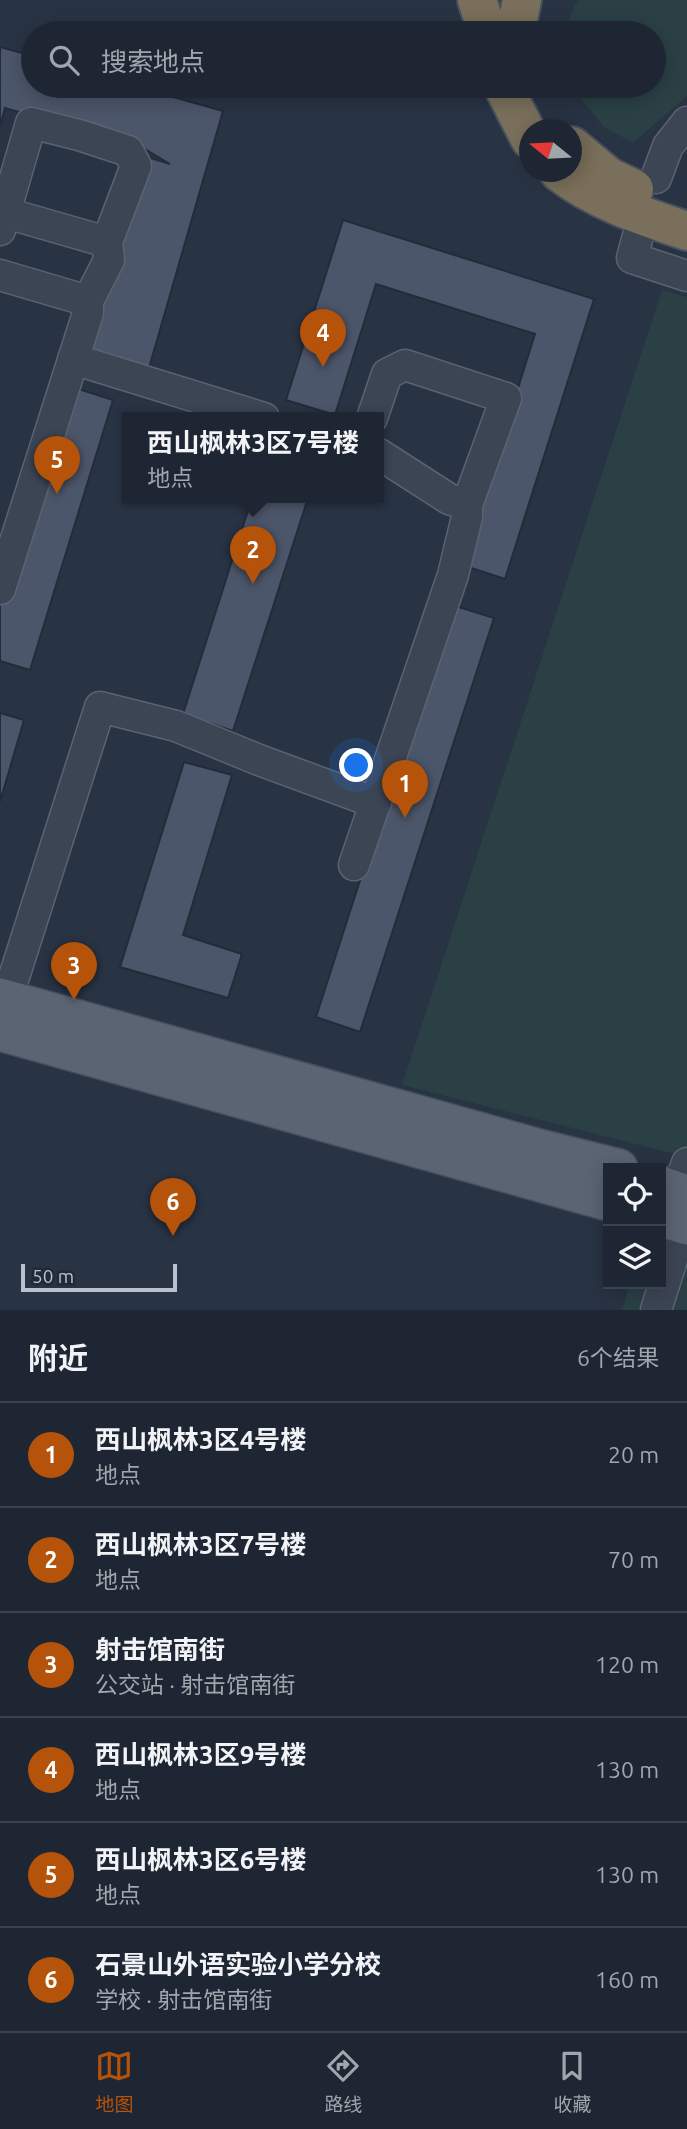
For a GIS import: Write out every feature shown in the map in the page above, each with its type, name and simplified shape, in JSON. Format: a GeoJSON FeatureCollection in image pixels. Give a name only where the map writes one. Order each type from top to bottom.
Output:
{"type":"FeatureCollection","features":[{"type":"Feature","properties":{"kind":"highway"},"geometry":{"type":"LineString","coordinates":[[477,0],[484,21]]}},
{"type":"Feature","properties":{"kind":"highway"},"geometry":{"type":"LineString","coordinates":[[518,21],[522,0]]}},
{"type":"Feature","properties":{"kind":"highway"},"geometry":{"type":"LineString","coordinates":[[509,98],[520,119]]}},
{"type":"Feature","properties":{"kind":"highway"},"geometry":{"type":"LineString","coordinates":[[533,98],[546,119]]}},
{"type":"Feature","properties":{"kind":"highway"},"geometry":{"type":"LineString","coordinates":[[582,154],[609,177],[687,211]]}},
{"type":"Feature","properties":{"kind":"highway"},"geometry":{"type":"LineString","coordinates":[[572,182],[630,212],[687,231]]}},
{"type":"Feature","properties":{"kind":"main road"},"geometry":{"type":"LineString","coordinates":[[2,1009],[603,1164]]}},
{"type":"Feature","properties":{"kind":"main road"},"geometry":{"type":"LineString","coordinates":[[2,1009],[603,1200]]}},
{"type":"Feature","properties":{"kind":"street"},"geometry":{"type":"LineString","coordinates":[[656,178],[668,146],[687,122]]}},
{"type":"Feature","properties":{"kind":"street"},"geometry":{"type":"LineString","coordinates":[[0,589],[88,313],[88,301],[109,260],[107,242],[136,166],[128,150],[31,123],[3,222],[107,242]]}},
{"type":"Feature","properties":{"kind":"street"},"geometry":{"type":"LineString","coordinates":[[639,232],[632,258],[687,276]]}},
{"type":"Feature","properties":{"kind":"street"},"geometry":{"type":"LineString","coordinates":[[0,275],[88,301]]}},
{"type":"Feature","properties":{"kind":"street"},"geometry":{"type":"LineString","coordinates":[[73,359],[245,412]]}},
{"type":"Feature","properties":{"kind":"street"},"geometry":{"type":"LineString","coordinates":[[354,865],[453,575],[467,517],[467,505],[506,398],[405,365],[387,374],[374,412]]}},
{"type":"Feature","properties":{"kind":"street"},"geometry":{"type":"LineString","coordinates":[[384,457],[449,499],[467,505]]}},
{"type":"Feature","properties":{"kind":"street"},"geometry":{"type":"LineString","coordinates":[[2,1009],[100,707],[176,726],[376,803]]}},
{"type":"Feature","properties":{"kind":"street"},"geometry":{"type":"LineString","coordinates":[[656,1310],[678,1200]]}},
{"type":"Feature","properties":{"kind":"green space"},"geometry":{"type":"Polygon","coordinates":[[[580,0],[687,0],[687,96],[633,143],[604,127],[581,98],[666,98],[666,21],[568,21],[574,6],[580,0]]]}},
{"type":"Feature","properties":{"kind":"green space"},"geometry":{"type":"Polygon","coordinates":[[[662,290],[687,297],[687,1157],[402,1085],[662,290]]]}},
{"type":"Feature","properties":{"kind":"green space"},"geometry":{"type":"Polygon","coordinates":[[[687,1257],[687,1310],[622,1310],[628,1289],[666,1289],[666,1279],[687,1257]]]}},
{"type":"Feature","properties":{"kind":"building"},"geometry":{"type":"Polygon","coordinates":[[[0,47],[21,53],[21,98],[177,98],[223,111],[149,368],[84,349],[141,155],[170,164],[143,148],[5,108],[0,127],[0,47]]]}},
{"type":"Feature","properties":{"kind":"building"},"geometry":{"type":"Polygon","coordinates":[[[343,220],[594,299],[505,579],[462,565],[535,334],[376,284],[336,412],[325,412],[286,400],[343,220]]]}},
{"type":"Feature","properties":{"kind":"building"},"geometry":{"type":"Polygon","coordinates":[[[63,384],[113,400],[30,670],[0,661],[0,588],[63,384]]]}},
{"type":"Feature","properties":{"kind":"building"},"geometry":{"type":"Polygon","coordinates":[[[250,503],[306,503],[233,731],[183,714],[250,503]]]}},
{"type":"Feature","properties":{"kind":"building"},"geometry":{"type":"Polygon","coordinates":[[[449,604],[494,618],[360,1032],[316,1017],[449,604]]]}},
{"type":"Feature","properties":{"kind":"building"},"geometry":{"type":"Polygon","coordinates":[[[0,713],[24,720],[0,802],[0,713]]]}},
{"type":"Feature","properties":{"kind":"building"},"geometry":{"type":"Polygon","coordinates":[[[184,762],[232,775],[183,935],[242,954],[228,998],[120,967],[184,762]]]}},
{"type":"Feature","properties":{"kind":"place","name":"西山枫林3区9号楼"},"geometry":{"type":"Point","coordinates":[323,367]}},
{"type":"Feature","properties":{"kind":"place","name":"西山枫林3区6号楼"},"geometry":{"type":"Point","coordinates":[57,494]}},
{"type":"Feature","properties":{"kind":"place","name":"西山枫林3区7号楼"},"geometry":{"type":"Point","coordinates":[253,584]}},
{"type":"Feature","properties":{"kind":"place","name":"西山枫林3区4号楼"},"geometry":{"type":"Point","coordinates":[405,818]}},
{"type":"Feature","properties":{"kind":"place","name":"射击馆南街"},"geometry":{"type":"Point","coordinates":[74,1000]}},
{"type":"Feature","properties":{"kind":"place","name":"石景山外语实验小学分校"},"geometry":{"type":"Point","coordinates":[173,1236]}}]}
